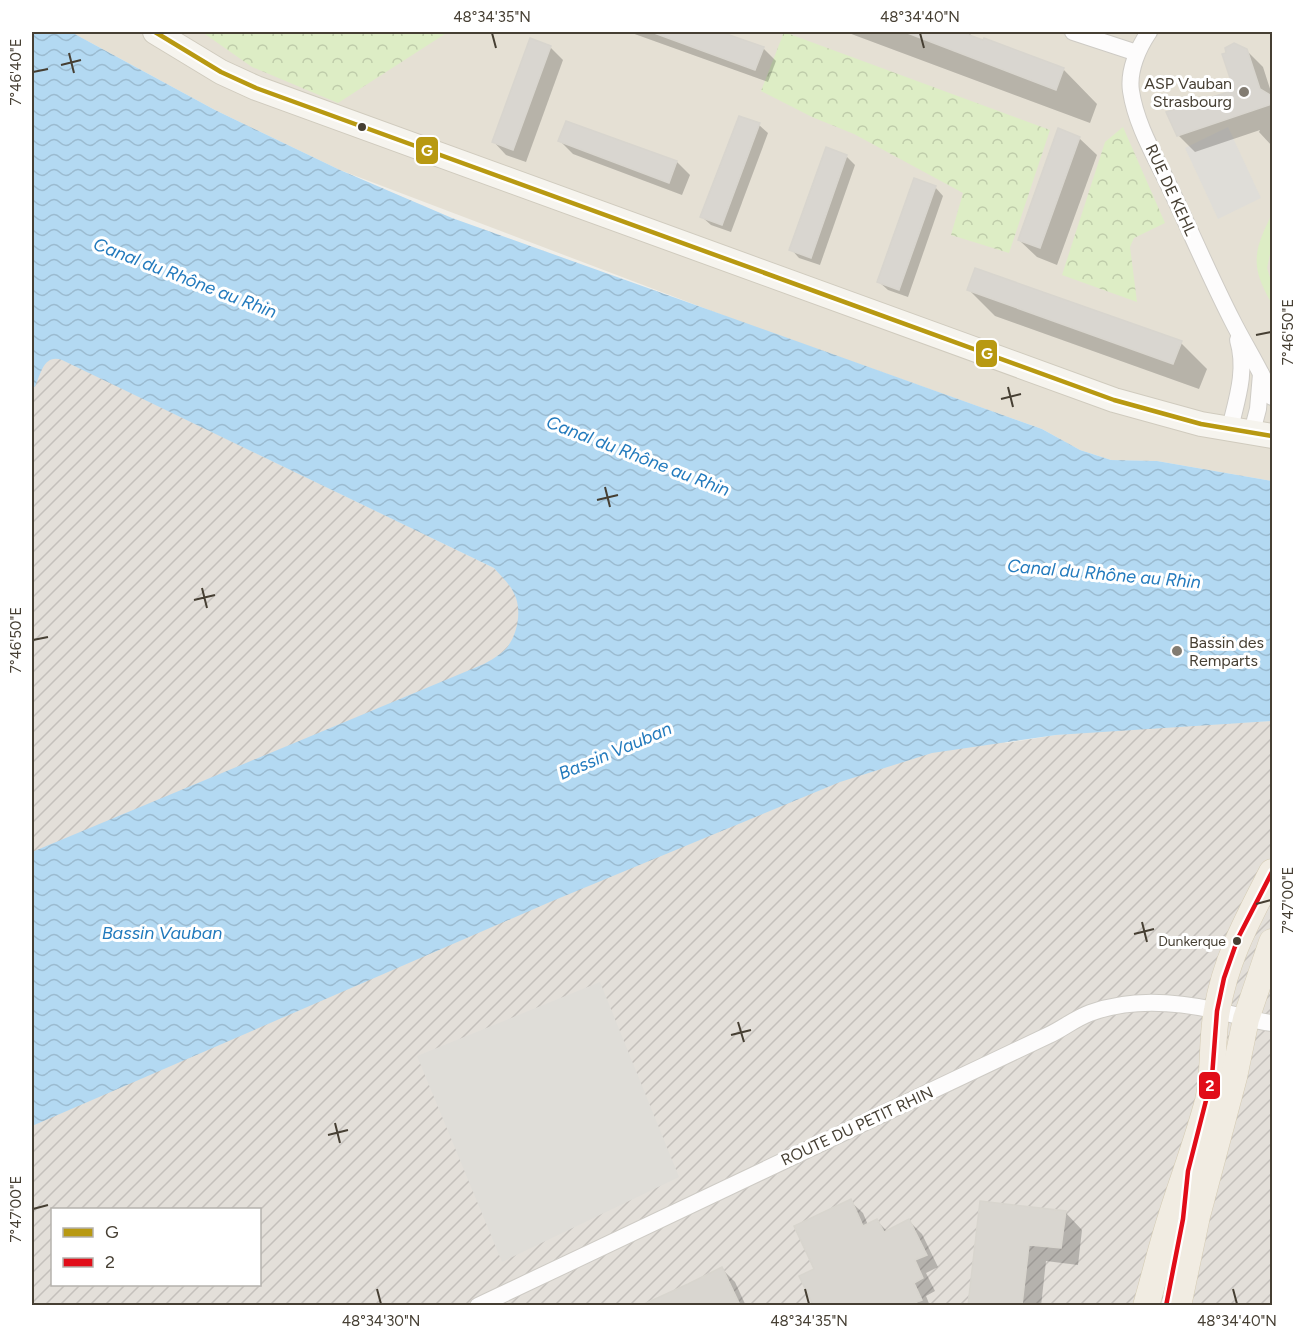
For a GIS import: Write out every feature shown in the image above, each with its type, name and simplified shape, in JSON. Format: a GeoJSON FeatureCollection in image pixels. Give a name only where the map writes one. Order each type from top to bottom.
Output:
{"type":"FeatureCollection","features":[{"type":"Feature","properties":{"kind":"main road"},"geometry":{"type":"LineString","coordinates":[[155,32],[221,72],[292,102],[1103,396],[1201,424],[1252,432]]}},
{"type":"Feature","properties":{"kind":"main road"},"geometry":{"type":"LineString","coordinates":[[1146,1305],[1208,1098],[1212,1077],[1217,1011],[1224,978],[1238,938],[1272,872]]}},
{"type":"Feature","properties":{"kind":"main road"},"geometry":{"type":"LineString","coordinates":[[1178,1305],[1197,1216],[1240,1053],[1246,1019],[1272,942]]}},
{"type":"Feature","properties":{"kind":"main road"},"geometry":{"type":"LineString","coordinates":[[1166,1305],[1183,1220],[1188,1171]]}},
{"type":"Feature","properties":{"kind":"street"},"geometry":{"type":"LineString","coordinates":[[1073,32],[1137,53]]}},
{"type":"Feature","properties":{"kind":"street","name":"RUE DE KEHL"},"geometry":{"type":"LineString","coordinates":[[1149,32],[1137,53],[1132,68],[1131,88],[1138,116],[1233,322],[1262,372],[1272,397]]}},
{"type":"Feature","properties":{"kind":"street","name":"RUE DE KEHL"},"geometry":{"type":"LineString","coordinates":[[1233,322],[1243,363],[1241,381],[1252,432]]}},
{"type":"Feature","properties":{"kind":"street"},"geometry":{"type":"LineString","coordinates":[[1252,432],[1258,409],[1262,372]]}},
{"type":"Feature","properties":{"kind":"street","name":"ROUTE DU PETIT RHIN"},"geometry":{"type":"LineString","coordinates":[[478,1305],[1061,1029],[1089,1013],[1155,1001],[1186,1004],[1272,1023]]}},
{"type":"Feature","properties":{"kind":"shaded area"},"geometry":{"type":"Polygon","coordinates":[[[71,32],[1272,32],[1272,481],[1157,461],[1111,460],[1080,450],[1042,429],[738,321],[340,170],[215,110],[71,32]]]}},
{"type":"Feature","properties":{"kind":"shaded area"},"geometry":{"type":"Polygon","coordinates":[[[1228,127],[1261,198],[1218,219],[1185,148],[1228,127]]]}},
{"type":"Feature","properties":{"kind":"shaded area"},"geometry":{"type":"Polygon","coordinates":[[[32,345],[494,568],[508,582],[516,596],[1007,743],[1056,735],[1110,730],[1272,721],[1272,1305],[32,1305],[32,345]]]}},
{"type":"Feature","properties":{"kind":"shaded area"},"geometry":{"type":"Polygon","coordinates":[[[600,982],[679,1177],[502,1262],[417,1056],[600,982]]]}},
{"type":"Feature","properties":{"kind":"green space"},"geometry":{"type":"Polygon","coordinates":[[[202,32],[448,32],[338,103],[252,67],[202,32]]]}},
{"type":"Feature","properties":{"kind":"green space"},"geometry":{"type":"Polygon","coordinates":[[[784,32],[1050,130],[1009,253],[951,235],[963,193],[854,134],[812,117],[761,91],[784,32]]]}},
{"type":"Feature","properties":{"kind":"green space"},"geometry":{"type":"Polygon","coordinates":[[[1123,127],[1165,223],[1134,238],[1130,247],[1137,302],[1062,275],[1105,142],[1123,127]]]}},
{"type":"Feature","properties":{"kind":"green space"},"geometry":{"type":"Polygon","coordinates":[[[1272,214],[1272,245],[1267,268],[1272,284],[1272,304],[1260,279],[1257,259],[1261,239],[1272,214]]]}},
{"type":"Feature","properties":{"kind":"water"},"geometry":{"type":"Polygon","coordinates":[[[32,32],[71,32],[215,110],[340,170],[452,218],[1042,429],[1080,450],[1111,460],[1157,461],[1272,481],[1272,721],[1056,735],[932,753],[840,782],[550,902],[32,1126],[32,852],[484,664],[500,654],[510,643],[518,620],[518,605],[512,590],[494,568],[62,360],[47,362],[35,387],[32,385],[32,32]]]}},
{"type":"Feature","properties":{"kind":"building"},"geometry":{"type":"Polygon","coordinates":[[[654,32],[721,32],[764,47],[755,70],[654,32]]]}},
{"type":"Feature","properties":{"kind":"building"},"geometry":{"type":"Polygon","coordinates":[[[905,32],[961,32],[983,40],[984,38],[1064,68],[1056,90],[905,32]]]}},
{"type":"Feature","properties":{"kind":"building"},"geometry":{"type":"Polygon","coordinates":[[[530,38],[551,46],[513,150],[492,142],[530,38]]]}},
{"type":"Feature","properties":{"kind":"building","name":"ASP Vauban Strasbourg"},"geometry":{"type":"Polygon","coordinates":[[[1234,43],[1247,49],[1260,89],[1272,96],[1272,104],[1177,136],[1166,112],[1234,90],[1222,54],[1226,53],[1225,48],[1234,43]]]}},
{"type":"Feature","properties":{"kind":"building"},"geometry":{"type":"Polygon","coordinates":[[[739,116],[760,123],[722,225],[700,217],[739,116]]]}},
{"type":"Feature","properties":{"kind":"building"},"geometry":{"type":"Polygon","coordinates":[[[566,121],[677,161],[669,183],[558,141],[566,121]]]}},
{"type":"Feature","properties":{"kind":"building"},"geometry":{"type":"Polygon","coordinates":[[[1058,128],[1080,137],[1040,248],[1018,240],[1058,128]]]}},
{"type":"Feature","properties":{"kind":"building"},"geometry":{"type":"Polygon","coordinates":[[[826,147],[847,155],[811,258],[789,250],[826,147]]]}},
{"type":"Feature","properties":{"kind":"building"},"geometry":{"type":"Polygon","coordinates":[[[914,178],[936,186],[899,290],[877,282],[914,178]]]}},
{"type":"Feature","properties":{"kind":"building"},"geometry":{"type":"Polygon","coordinates":[[[975,268],[1182,341],[1173,364],[967,290],[975,268]]]}},
{"type":"Feature","properties":{"kind":"building"},"geometry":{"type":"Polygon","coordinates":[[[851,1199],[863,1226],[877,1219],[884,1232],[909,1219],[927,1255],[915,1260],[923,1278],[914,1283],[922,1300],[910,1305],[813,1305],[799,1276],[814,1269],[794,1226],[851,1199]]]}},
{"type":"Feature","properties":{"kind":"building"},"geometry":{"type":"Polygon","coordinates":[[[980,1201],[1066,1211],[1061,1248],[1029,1245],[1022,1305],[968,1305],[980,1201]]]}},
{"type":"Feature","properties":{"kind":"building"},"geometry":{"type":"Polygon","coordinates":[[[722,1267],[740,1305],[642,1305],[688,1284],[722,1267]]]}},
{"type":"Feature","properties":{"kind":"transit line","name":"G"},"geometry":{"type":"LineString","coordinates":[[155,32],[221,72],[256,88],[1114,400],[1201,424],[1272,436]]}},
{"type":"Feature","properties":{"kind":"transit line","name":"2"},"geometry":{"type":"LineString","coordinates":[[1166,1306],[1183,1219],[1188,1171],[1212,1077],[1217,1011],[1224,978],[1238,938],[1272,872]]}},
{"type":"Feature","properties":{"kind":"place","name":"ASP Vauban Strasbourg"},"geometry":{"type":"Point","coordinates":[1244,92]}},
{"type":"Feature","properties":{"kind":"place","name":"Bassin des Remparts"},"geometry":{"type":"Point","coordinates":[1177,651]}},
{"type":"Feature","properties":{"kind":"place","name":"Dunkerque"},"geometry":{"type":"Point","coordinates":[1237,941]}},
{"type":"Feature","properties":{"kind":"water label","name":"Canal du Rhône au Rhin"},"geometry":{"type":"Point","coordinates":[185,278]}},
{"type":"Feature","properties":{"kind":"water label","name":"Canal du Rhône au Rhin"},"geometry":{"type":"Point","coordinates":[638,456]}},
{"type":"Feature","properties":{"kind":"water label","name":"Canal du Rhône au Rhin"},"geometry":{"type":"Point","coordinates":[1104,574]}},
{"type":"Feature","properties":{"kind":"water label","name":"Bassin Vauban"},"geometry":{"type":"Point","coordinates":[615,751]}},
{"type":"Feature","properties":{"kind":"water label","name":"Bassin Vauban"},"geometry":{"type":"Point","coordinates":[162,933]}}]}
